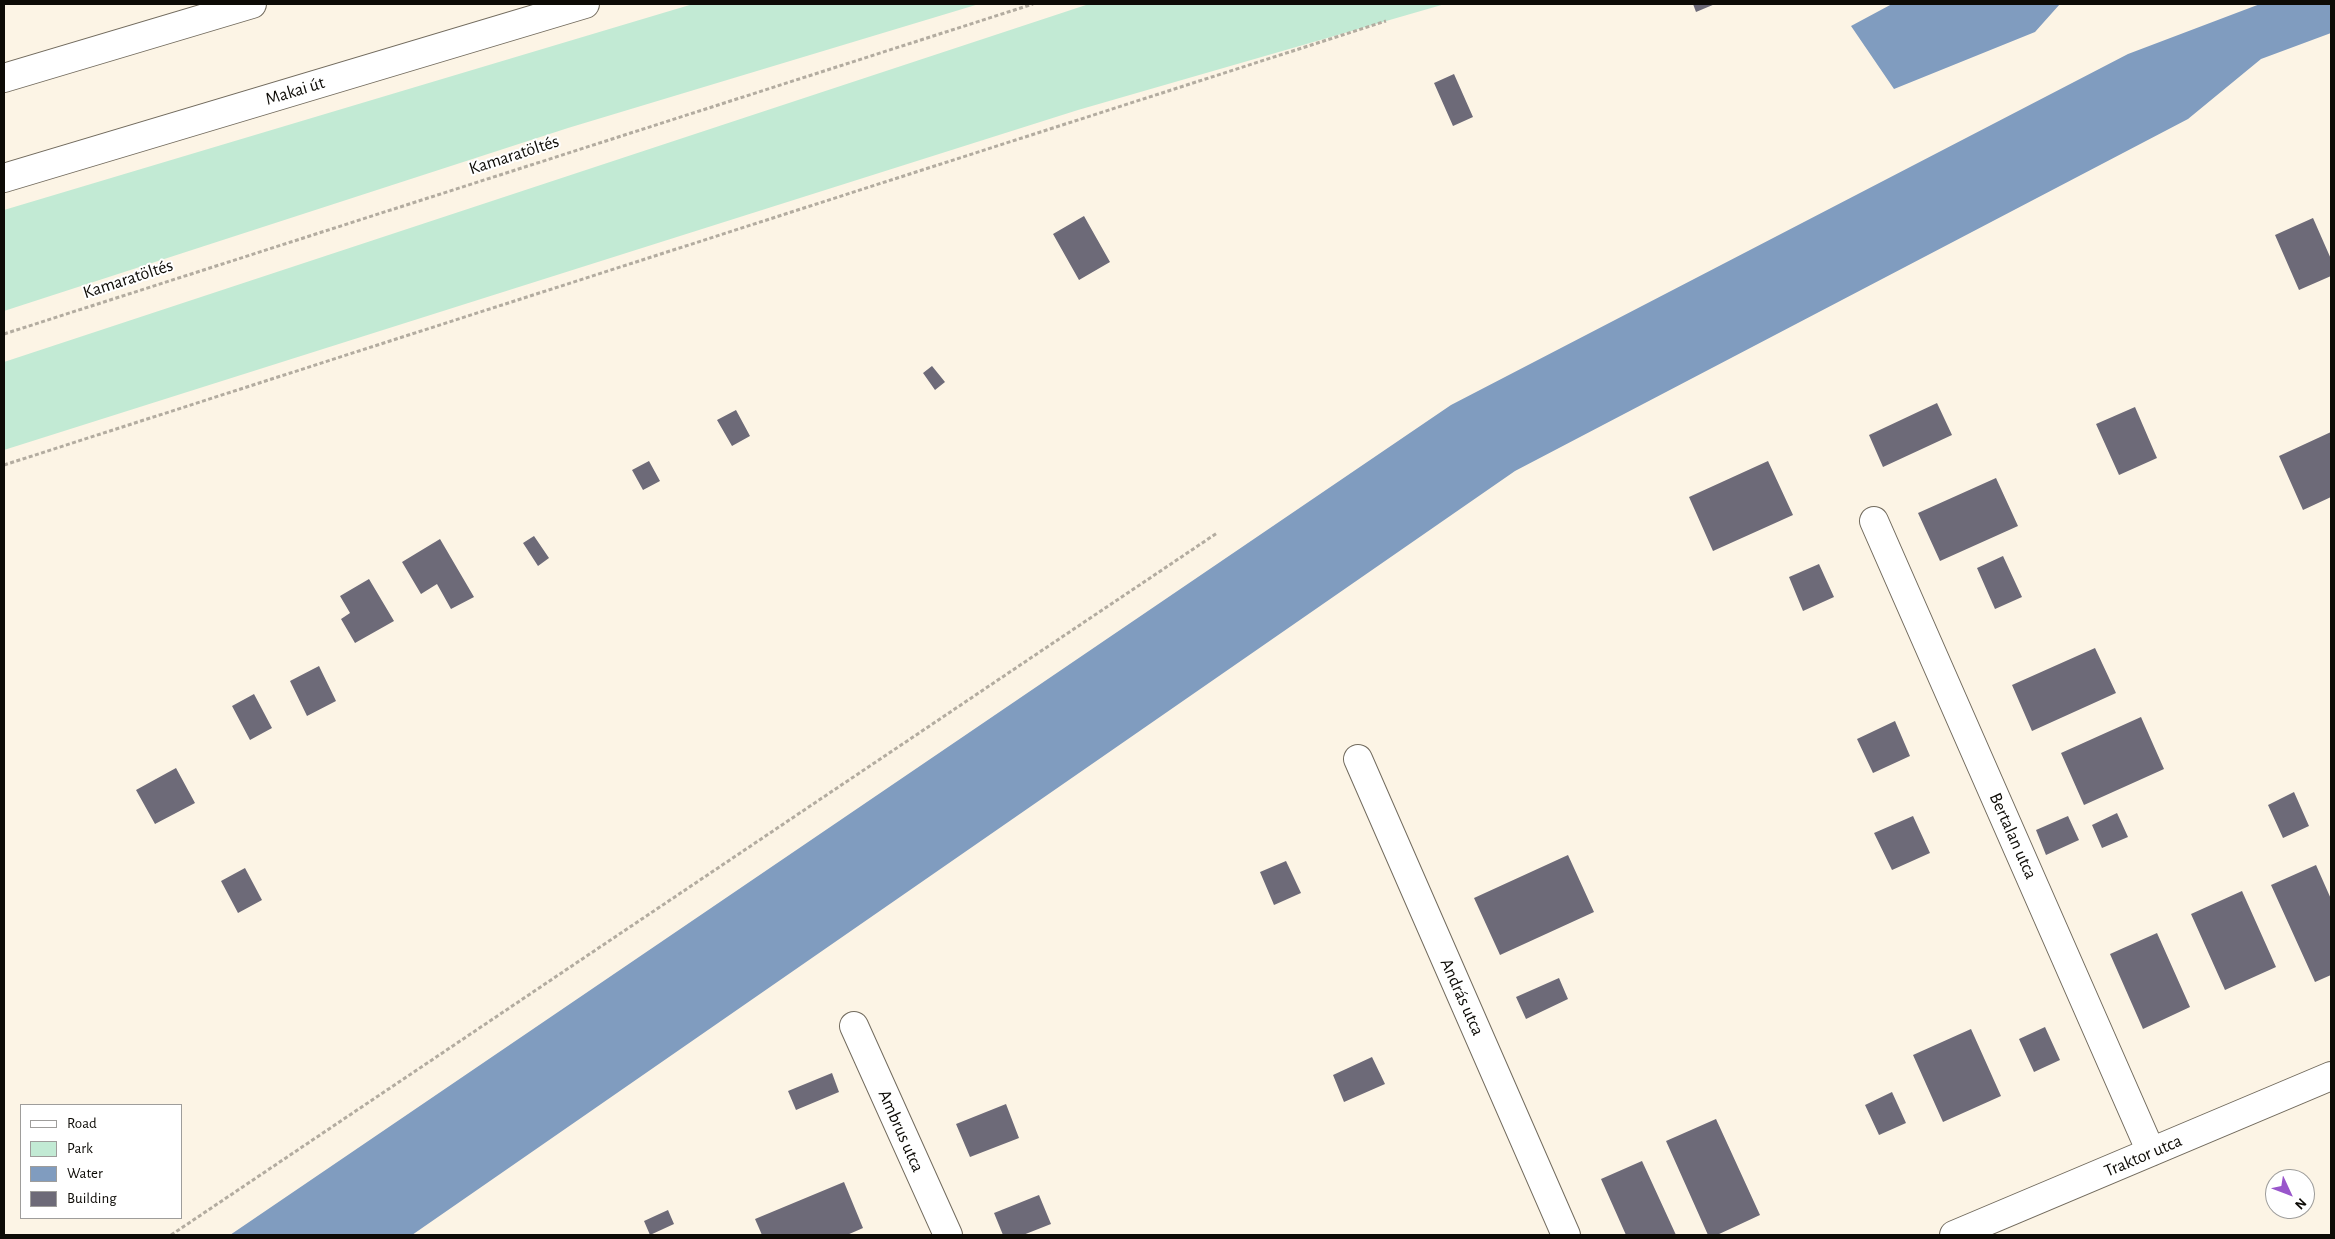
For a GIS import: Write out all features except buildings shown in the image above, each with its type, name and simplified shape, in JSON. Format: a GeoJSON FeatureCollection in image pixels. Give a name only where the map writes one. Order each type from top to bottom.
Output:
{"type":"FeatureCollection","features":[{"type":"Feature","properties":{"kind":"street"},"geometry":{"type":"LineString","coordinates":[[4,78],[252,4]]}},
{"type":"Feature","properties":{"kind":"street","name":"Makai út"},"geometry":{"type":"LineString","coordinates":[[4,178],[585,4]]}},
{"type":"Feature","properties":{"kind":"street","name":"Bertalan utca"},"geometry":{"type":"LineString","coordinates":[[1874,521],[2152,1152]]}},
{"type":"Feature","properties":{"kind":"street","name":"András utca"},"geometry":{"type":"LineString","coordinates":[[1358,759],[1566,1235]]}},
{"type":"Feature","properties":{"kind":"street","name":"Ambrus utca"},"geometry":{"type":"LineString","coordinates":[[854,1026],[948,1235]]}},
{"type":"Feature","properties":{"kind":"street","name":"Traktor utca"},"geometry":{"type":"LineString","coordinates":[[1954,1235],[2331,1076]]}},
{"type":"Feature","properties":{"kind":"path","name":"Kamaratöltés"},"geometry":{"type":"LineString","coordinates":[[4,334],[1033,4]]}},
{"type":"Feature","properties":{"kind":"path"},"geometry":{"type":"LineString","coordinates":[[4,464],[1386,21]]}},
{"type":"Feature","properties":{"kind":"path"},"geometry":{"type":"LineString","coordinates":[[171,1235],[1218,532]]}},
{"type":"Feature","properties":{"kind":"green space"},"geometry":{"type":"Polygon","coordinates":[[[693,4],[979,4],[568,128],[4,311],[4,210],[693,4]]]}},
{"type":"Feature","properties":{"kind":"green space"},"geometry":{"type":"Polygon","coordinates":[[[1089,4],[1445,4],[1078,110],[4,450],[4,362],[1089,4]]]}},
{"type":"Feature","properties":{"kind":"water"},"geometry":{"type":"Polygon","coordinates":[[[1892,4],[2060,4],[2035,32],[1894,89],[1851,26],[1892,4]]]}},
{"type":"Feature","properties":{"kind":"water"},"geometry":{"type":"Polygon","coordinates":[[[2260,4],[2331,4],[2331,33],[2261,59],[2188,119],[1515,471],[412,1235],[230,1235],[1451,405],[2128,54],[2260,4]]]}}]}
